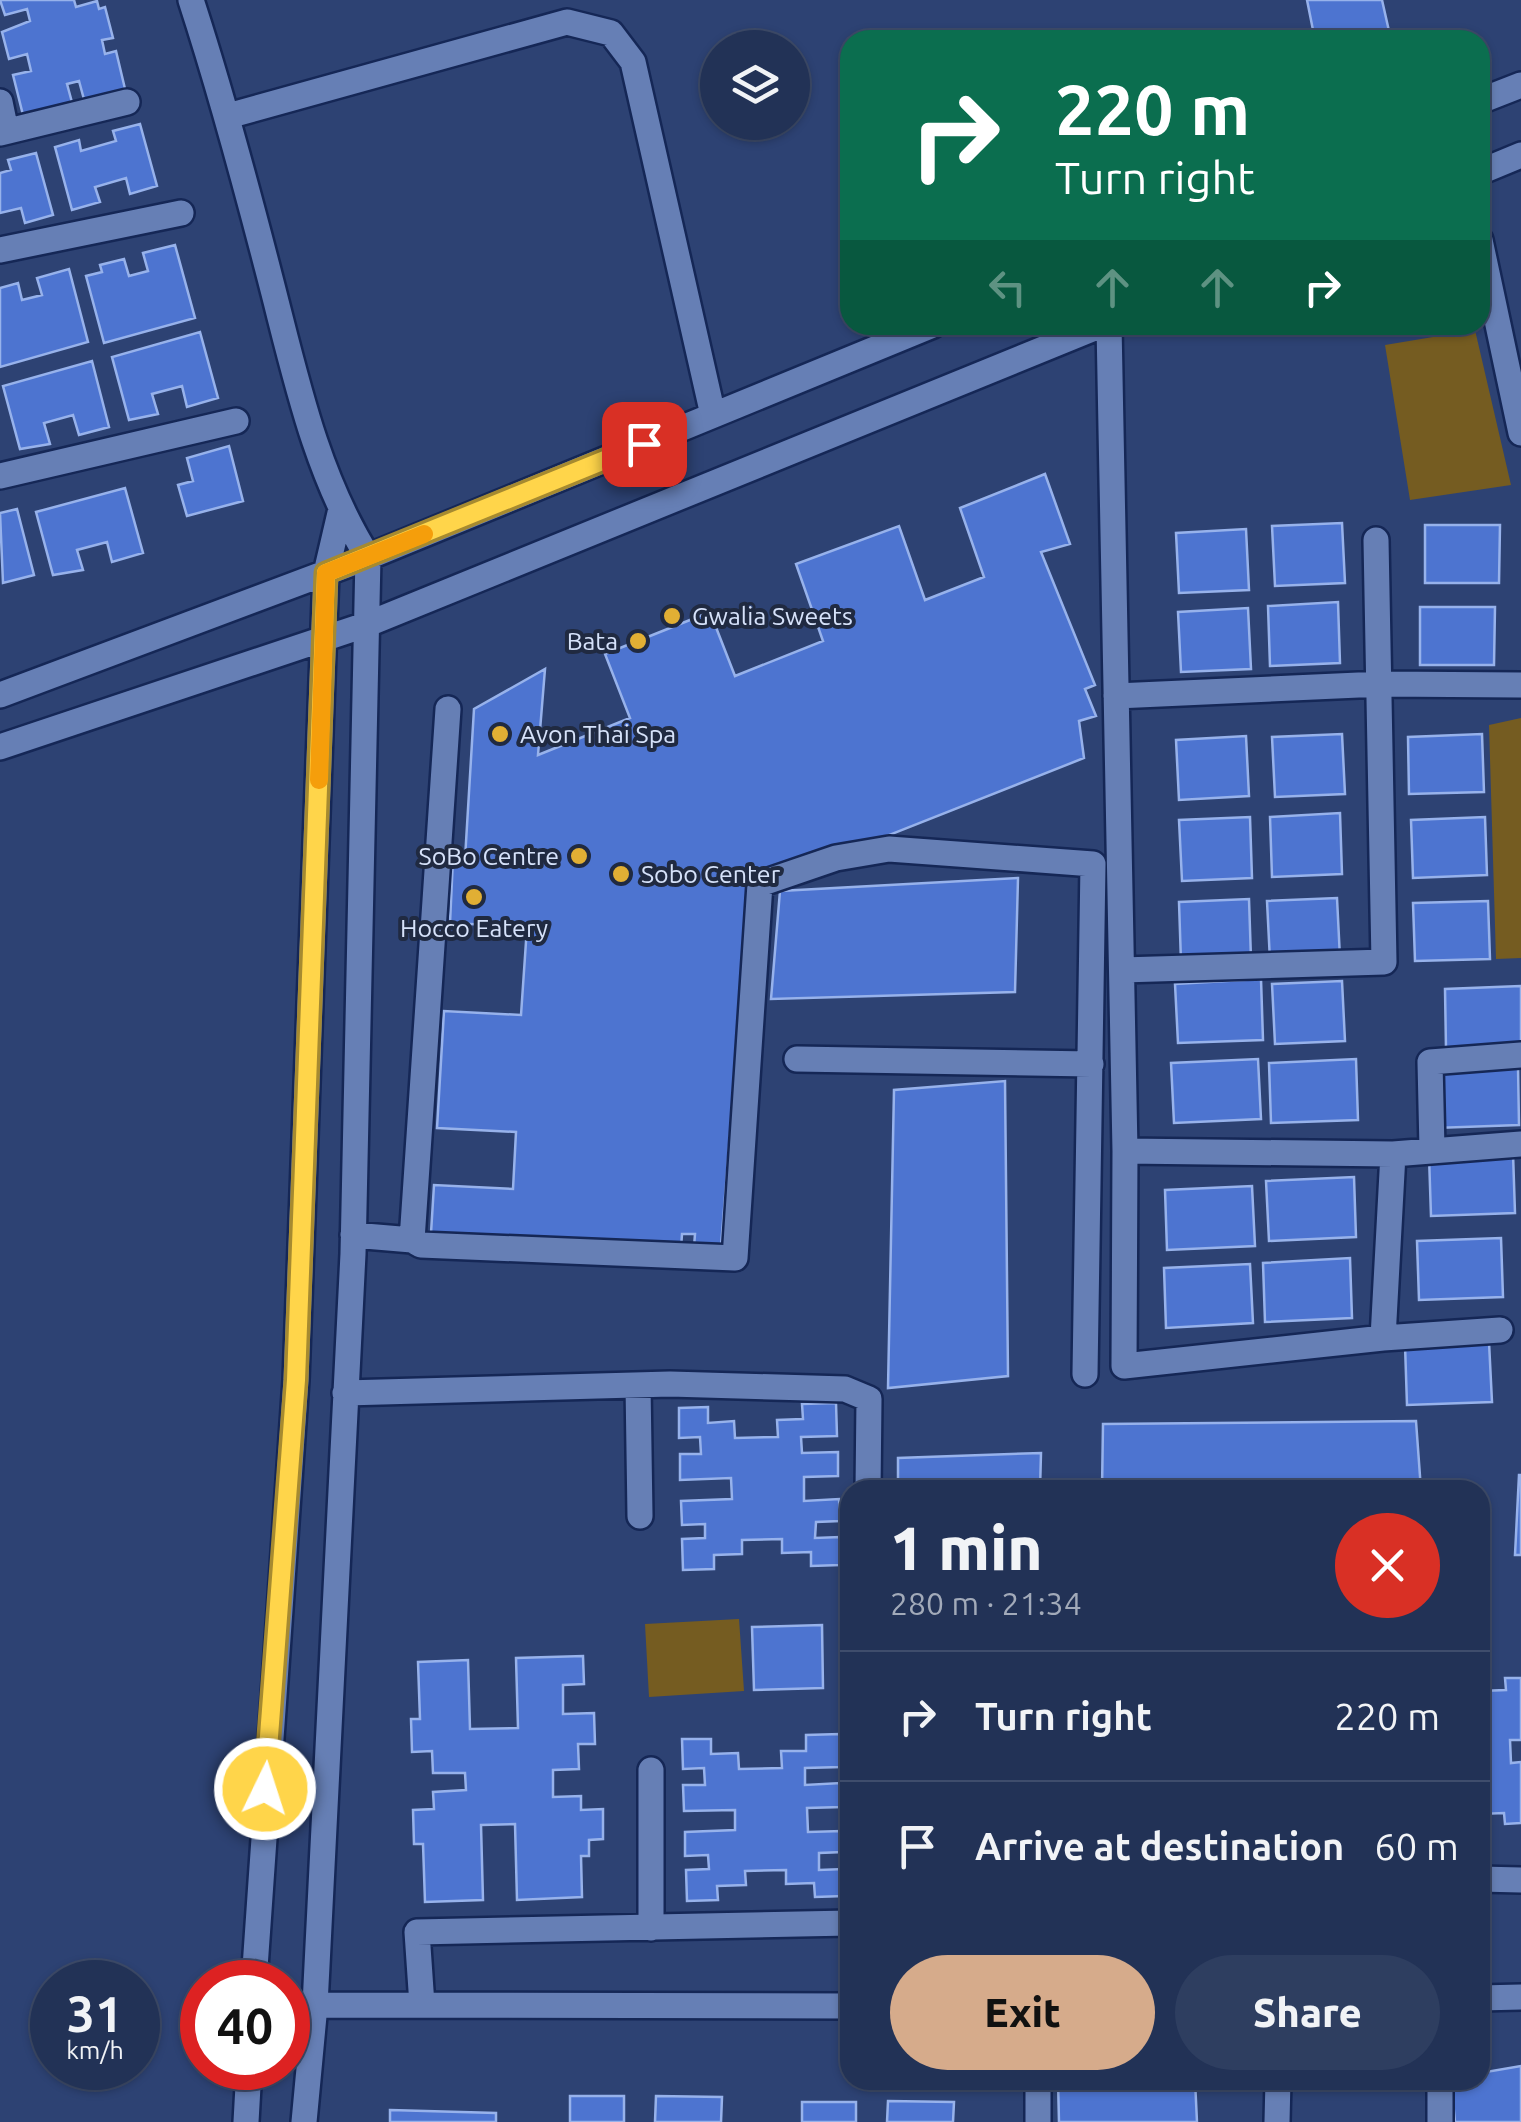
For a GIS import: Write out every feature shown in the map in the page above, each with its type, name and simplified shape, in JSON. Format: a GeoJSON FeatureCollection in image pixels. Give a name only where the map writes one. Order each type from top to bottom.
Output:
{"type":"FeatureCollection","features":[{"type":"Feature","properties":{"kind":"street"},"geometry":{"type":"LineString","coordinates":[[191,0],[228,116],[302,401],[340,513],[368,558],[353,1236],[315,2005],[304,2122]]}},
{"type":"Feature","properties":{"kind":"street"},"geometry":{"type":"LineString","coordinates":[[228,116],[567,22],[611,33],[633,62],[714,415]]}},
{"type":"Feature","properties":{"kind":"street"},"geometry":{"type":"LineString","coordinates":[[1490,97],[1521,85]]}},
{"type":"Feature","properties":{"kind":"street"},"geometry":{"type":"LineString","coordinates":[[0,102],[3,132],[128,102]]}},
{"type":"Feature","properties":{"kind":"street"},"geometry":{"type":"LineString","coordinates":[[1490,168],[1521,155]]}},
{"type":"Feature","properties":{"kind":"street"},"geometry":{"type":"LineString","coordinates":[[0,250],[181,213]]}},
{"type":"Feature","properties":{"kind":"street"},"geometry":{"type":"LineString","coordinates":[[1490,287],[1521,433]]}},
{"type":"Feature","properties":{"kind":"street"},"geometry":{"type":"LineString","coordinates":[[0,695],[368,558],[909,335]]}},
{"type":"Feature","properties":{"kind":"street"},"geometry":{"type":"LineString","coordinates":[[0,747],[368,624],[1080,335]]}},
{"type":"Feature","properties":{"kind":"street"},"geometry":{"type":"LineString","coordinates":[[1105,335],[1122,970],[1124,1366],[1384,1338],[1500,1330]]}},
{"type":"Feature","properties":{"kind":"street"},"geometry":{"type":"LineString","coordinates":[[0,476],[236,421]]}},
{"type":"Feature","properties":{"kind":"street"},"geometry":{"type":"LineString","coordinates":[[256,1960],[296,1380],[326,573],[340,513]]}},
{"type":"Feature","properties":{"kind":"street"},"geometry":{"type":"LineString","coordinates":[[1122,970],[1384,962],[1376,540]]}},
{"type":"Feature","properties":{"kind":"street"},"geometry":{"type":"LineString","coordinates":[[1116,696],[1381,684],[1521,685]]}},
{"type":"Feature","properties":{"kind":"street"},"geometry":{"type":"LineString","coordinates":[[412,1240],[448,709]]}},
{"type":"Feature","properties":{"kind":"street"},"geometry":{"type":"LineString","coordinates":[[353,1236],[412,1240],[421,1246],[735,1258],[760,884],[836,858],[889,849],[1093,864],[1085,1374]]}},
{"type":"Feature","properties":{"kind":"street"},"geometry":{"type":"LineString","coordinates":[[1432,1149],[1430,1062],[1521,1055]]}},
{"type":"Feature","properties":{"kind":"street"},"geometry":{"type":"LineString","coordinates":[[797,1059],[1091,1064]]}},
{"type":"Feature","properties":{"kind":"street"},"geometry":{"type":"LineString","coordinates":[[1125,1151],[1393,1154],[1521,1144]]}},
{"type":"Feature","properties":{"kind":"street"},"geometry":{"type":"LineString","coordinates":[[1384,1338],[1393,1154]]}},
{"type":"Feature","properties":{"kind":"street"},"geometry":{"type":"LineString","coordinates":[[346,1393],[638,1384],[845,1389],[869,1399],[868,1480]]}},
{"type":"Feature","properties":{"kind":"street"},"geometry":{"type":"LineString","coordinates":[[638,1384],[640,1516]]}},
{"type":"Feature","properties":{"kind":"street"},"geometry":{"type":"LineString","coordinates":[[651,1770],[651,1928]]}},
{"type":"Feature","properties":{"kind":"street"},"geometry":{"type":"LineString","coordinates":[[1490,1880],[1521,1880]]}},
{"type":"Feature","properties":{"kind":"street"},"geometry":{"type":"LineString","coordinates":[[422,2005],[417,1932],[840,1924]]}},
{"type":"Feature","properties":{"kind":"street"},"geometry":{"type":"LineString","coordinates":[[1490,1998],[1521,1998]]}},
{"type":"Feature","properties":{"kind":"street"},"geometry":{"type":"LineString","coordinates":[[315,2005],[840,2006]]}},
{"type":"Feature","properties":{"kind":"street"},"geometry":{"type":"LineString","coordinates":[[246,2122],[248,2090]]}},
{"type":"Feature","properties":{"kind":"street"},"geometry":{"type":"LineString","coordinates":[[1038,2090],[1038,2122]]}},
{"type":"Feature","properties":{"kind":"street"},"geometry":{"type":"LineString","coordinates":[[1277,2122],[1278,2090]]}},
{"type":"Feature","properties":{"kind":"street"},"geometry":{"type":"LineString","coordinates":[[1440,2090],[1440,2122]]}},
{"type":"Feature","properties":{"kind":"shaded area"},"geometry":{"type":"Polygon","coordinates":[[[1445,335],[1476,335],[1511,485],[1410,500],[1385,345],[1445,335]]]}},
{"type":"Feature","properties":{"kind":"shaded area"},"geometry":{"type":"Polygon","coordinates":[[[1521,718],[1521,958],[1496,959],[1489,725],[1521,718]]]}},
{"type":"Feature","properties":{"kind":"shaded area"},"geometry":{"type":"Polygon","coordinates":[[[739,1619],[744,1691],[649,1697],[645,1624],[739,1619]]]}},
{"type":"Feature","properties":{"kind":"building"},"geometry":{"type":"Polygon","coordinates":[[[0,0],[74,0],[76,7],[97,1],[99,9],[105,7],[113,38],[102,40],[105,54],[116,51],[126,93],[85,103],[79,81],[67,84],[73,106],[24,119],[13,75],[31,71],[27,54],[9,59],[2,32],[30,21],[27,9],[5,15],[0,0]]]}},
{"type":"Feature","properties":{"kind":"building"},"geometry":{"type":"Polygon","coordinates":[[[1307,0],[1382,0],[1389,30],[1313,30],[1307,0]]]}},
{"type":"Feature","properties":{"kind":"building"},"geometry":{"type":"Polygon","coordinates":[[[140,124],[157,186],[130,194],[126,178],[95,187],[100,202],[72,210],[55,147],[79,140],[81,151],[116,141],[113,131],[140,124]]]}},
{"type":"Feature","properties":{"kind":"building"},"geometry":{"type":"Polygon","coordinates":[[[36,153],[53,215],[25,223],[21,208],[0,213],[0,173],[11,170],[8,160],[36,153]]]}},
{"type":"Feature","properties":{"kind":"building"},"geometry":{"type":"Polygon","coordinates":[[[175,245],[195,318],[104,343],[86,276],[102,272],[100,265],[124,259],[129,276],[148,271],[143,253],[175,245]]]}},
{"type":"Feature","properties":{"kind":"building"},"geometry":{"type":"Polygon","coordinates":[[[69,269],[88,342],[0,367],[0,288],[18,283],[22,300],[42,295],[37,278],[69,269]]]}},
{"type":"Feature","properties":{"kind":"building"},"geometry":{"type":"Polygon","coordinates":[[[200,332],[218,398],[187,407],[182,386],[152,394],[158,414],[129,420],[112,357],[200,332]]]}},
{"type":"Feature","properties":{"kind":"building"},"geometry":{"type":"Polygon","coordinates":[[[92,361],[109,427],[79,435],[73,415],[44,423],[50,444],[20,449],[3,386],[92,361]]]}},
{"type":"Feature","properties":{"kind":"building"},"geometry":{"type":"Polygon","coordinates":[[[229,446],[243,501],[187,516],[178,485],[193,481],[187,458],[229,446]]]}},
{"type":"Feature","properties":{"kind":"building","name":"Sobo Center"},"geometry":{"type":"Polygon","coordinates":[[[1045,474],[1070,544],[1041,552],[1095,685],[1085,689],[1096,716],[1079,721],[1084,758],[750,890],[721,1246],[694,1247],[695,1234],[682,1234],[680,1263],[430,1249],[434,1185],[513,1189],[516,1132],[437,1128],[444,1011],[521,1015],[527,927],[450,923],[453,858],[465,859],[474,709],[545,669],[538,755],[630,718],[605,654],[710,612],[735,676],[823,641],[796,564],[899,526],[925,600],[984,577],[960,508],[1045,474]]]}},
{"type":"Feature","properties":{"kind":"building"},"geometry":{"type":"Polygon","coordinates":[[[125,488],[143,553],[112,562],[107,542],[77,550],[83,570],[53,575],[36,512],[125,488]]]}},
{"type":"Feature","properties":{"kind":"building"},"geometry":{"type":"Polygon","coordinates":[[[17,509],[34,575],[3,583],[0,513],[17,509]]]}},
{"type":"Feature","properties":{"kind":"building"},"geometry":{"type":"Polygon","coordinates":[[[1342,523],[1345,583],[1275,586],[1272,526],[1342,523]]]}},
{"type":"Feature","properties":{"kind":"building"},"geometry":{"type":"Polygon","coordinates":[[[1425,525],[1500,525],[1499,583],[1425,583],[1425,525]]]}},
{"type":"Feature","properties":{"kind":"building"},"geometry":{"type":"Polygon","coordinates":[[[1246,529],[1249,590],[1179,593],[1176,533],[1246,529]]]}},
{"type":"Feature","properties":{"kind":"building"},"geometry":{"type":"Polygon","coordinates":[[[1338,602],[1340,663],[1270,666],[1268,606],[1338,602]]]}},
{"type":"Feature","properties":{"kind":"building"},"geometry":{"type":"Polygon","coordinates":[[[1420,607],[1495,607],[1494,665],[1420,665],[1420,607]]]}},
{"type":"Feature","properties":{"kind":"building"},"geometry":{"type":"Polygon","coordinates":[[[1248,608],[1251,669],[1181,672],[1178,612],[1248,608]]]}},
{"type":"Feature","properties":{"kind":"building"},"geometry":{"type":"Polygon","coordinates":[[[1342,734],[1345,794],[1275,797],[1272,737],[1342,734]]]}},
{"type":"Feature","properties":{"kind":"building"},"geometry":{"type":"Polygon","coordinates":[[[1482,734],[1484,792],[1409,794],[1408,737],[1482,734]]]}},
{"type":"Feature","properties":{"kind":"building"},"geometry":{"type":"Polygon","coordinates":[[[1246,736],[1249,796],[1179,800],[1176,740],[1246,736]]]}},
{"type":"Feature","properties":{"kind":"building"},"geometry":{"type":"Polygon","coordinates":[[[1340,813],[1342,874],[1272,877],[1270,817],[1340,813]]]}},
{"type":"Feature","properties":{"kind":"building"},"geometry":{"type":"Polygon","coordinates":[[[1250,817],[1252,878],[1182,881],[1179,820],[1250,817]]]}},
{"type":"Feature","properties":{"kind":"building"},"geometry":{"type":"Polygon","coordinates":[[[1485,817],[1487,875],[1413,878],[1411,820],[1485,817]]]}},
{"type":"Feature","properties":{"kind":"building"},"geometry":{"type":"Polygon","coordinates":[[[1018,878],[1015,992],[771,999],[780,891],[1018,878]]]}},
{"type":"Feature","properties":{"kind":"building"},"geometry":{"type":"Polygon","coordinates":[[[1337,898],[1340,958],[1270,961],[1267,901],[1337,898]]]}},
{"type":"Feature","properties":{"kind":"building"},"geometry":{"type":"Polygon","coordinates":[[[1249,899],[1251,959],[1181,962],[1179,902],[1249,899]]]}},
{"type":"Feature","properties":{"kind":"building"},"geometry":{"type":"Polygon","coordinates":[[[1488,901],[1490,959],[1415,961],[1413,903],[1488,901]]]}},
{"type":"Feature","properties":{"kind":"building"},"geometry":{"type":"Polygon","coordinates":[[[1261,979],[1263,1040],[1178,1043],[1175,984],[1261,979]]]}},
{"type":"Feature","properties":{"kind":"building"},"geometry":{"type":"Polygon","coordinates":[[[1342,981],[1345,1041],[1275,1044],[1272,984],[1342,981]]]}},
{"type":"Feature","properties":{"kind":"building"},"geometry":{"type":"Polygon","coordinates":[[[1521,986],[1521,1046],[1446,1049],[1445,989],[1521,986]]]}},
{"type":"Feature","properties":{"kind":"building"},"geometry":{"type":"Polygon","coordinates":[[[1258,1059],[1261,1119],[1174,1123],[1171,1063],[1258,1059]]]}},
{"type":"Feature","properties":{"kind":"building"},"geometry":{"type":"Polygon","coordinates":[[[1356,1059],[1358,1120],[1271,1123],[1269,1063],[1356,1059]]]}},
{"type":"Feature","properties":{"kind":"building"},"geometry":{"type":"Polygon","coordinates":[[[1518,1066],[1519,1125],[1435,1128],[1433,1069],[1518,1066]]]}},
{"type":"Feature","properties":{"kind":"building"},"geometry":{"type":"Polygon","coordinates":[[[1005,1081],[1008,1376],[888,1388],[894,1090],[1005,1081]]]}},
{"type":"Feature","properties":{"kind":"building"},"geometry":{"type":"Polygon","coordinates":[[[1513,1153],[1515,1213],[1431,1216],[1429,1156],[1513,1153]]]}},
{"type":"Feature","properties":{"kind":"building"},"geometry":{"type":"Polygon","coordinates":[[[1354,1177],[1356,1237],[1269,1241],[1266,1181],[1354,1177]]]}},
{"type":"Feature","properties":{"kind":"building"},"geometry":{"type":"Polygon","coordinates":[[[1252,1186],[1255,1246],[1167,1250],[1165,1190],[1252,1186]]]}},
{"type":"Feature","properties":{"kind":"building"},"geometry":{"type":"Polygon","coordinates":[[[1501,1238],[1503,1297],[1419,1300],[1417,1241],[1501,1238]]]}},
{"type":"Feature","properties":{"kind":"building"},"geometry":{"type":"Polygon","coordinates":[[[1350,1258],[1352,1318],[1265,1322],[1263,1263],[1350,1258]]]}},
{"type":"Feature","properties":{"kind":"building"},"geometry":{"type":"Polygon","coordinates":[[[1250,1264],[1253,1323],[1166,1328],[1164,1268],[1250,1264]]]}},
{"type":"Feature","properties":{"kind":"building"},"geometry":{"type":"Polygon","coordinates":[[[1489,1342],[1492,1402],[1407,1405],[1405,1345],[1489,1342]]]}},
{"type":"Feature","properties":{"kind":"building"},"geometry":{"type":"Polygon","coordinates":[[[836,1403],[837,1436],[801,1437],[802,1453],[838,1452],[838,1476],[804,1477],[804,1501],[839,1499],[840,1521],[816,1522],[815,1538],[840,1537],[840,1565],[811,1566],[811,1552],[782,1553],[782,1539],[742,1540],[742,1554],[714,1555],[714,1569],[683,1570],[682,1539],[705,1538],[705,1524],[682,1525],[681,1501],[732,1499],[731,1478],[680,1480],[680,1454],[701,1454],[700,1437],[679,1438],[679,1408],[708,1407],[708,1423],[734,1421],[735,1438],[778,1437],[777,1420],[803,1419],[802,1404],[836,1403]]]}},
{"type":"Feature","properties":{"kind":"building"},"geometry":{"type":"Polygon","coordinates":[[[1416,1421],[1420,1480],[1102,1480],[1103,1424],[1416,1421]]]}},
{"type":"Feature","properties":{"kind":"building"},"geometry":{"type":"Polygon","coordinates":[[[1041,1453],[1040,1480],[898,1480],[898,1458],[1041,1453]]]}},
{"type":"Feature","properties":{"kind":"building"},"geometry":{"type":"Polygon","coordinates":[[[1519,1475],[1521,1555],[1515,1555],[1519,1475]]]}},
{"type":"Feature","properties":{"kind":"building"},"geometry":{"type":"Polygon","coordinates":[[[822,1625],[823,1688],[754,1690],[752,1627],[822,1625]]]}},
{"type":"Feature","properties":{"kind":"building"},"geometry":{"type":"Polygon","coordinates":[[[583,1656],[584,1684],[563,1685],[563,1714],[594,1713],[595,1744],[578,1744],[579,1769],[553,1770],[553,1797],[581,1796],[581,1810],[603,1809],[603,1839],[589,1840],[589,1856],[581,1856],[582,1897],[517,1900],[515,1824],[481,1825],[483,1900],[425,1902],[423,1844],[414,1844],[413,1810],[434,1809],[433,1792],[466,1790],[465,1773],[433,1773],[432,1751],[412,1752],[411,1719],[420,1719],[418,1662],[468,1660],[470,1729],[518,1728],[516,1658],[583,1656]]]}},
{"type":"Feature","properties":{"kind":"building"},"geometry":{"type":"Polygon","coordinates":[[[1505,1678],[1521,1678],[1521,1740],[1510,1740],[1511,1763],[1521,1762],[1521,1823],[1505,1824],[1504,1813],[1490,1814],[1490,1691],[1506,1690],[1505,1678]]]}},
{"type":"Feature","properties":{"kind":"building"},"geometry":{"type":"Polygon","coordinates":[[[840,1734],[840,1767],[805,1768],[805,1785],[840,1783],[840,1807],[807,1808],[808,1832],[840,1831],[840,1852],[819,1853],[819,1870],[840,1869],[840,1896],[815,1897],[814,1883],[786,1884],[786,1870],[745,1871],[746,1885],[717,1886],[718,1900],[687,1901],[686,1870],[709,1869],[708,1855],[685,1856],[685,1832],[735,1830],[735,1810],[684,1811],[683,1785],[705,1785],[704,1768],[683,1769],[682,1739],[711,1739],[711,1754],[738,1753],[739,1769],[782,1768],[781,1751],[806,1751],[806,1735],[840,1734]]]}},
{"type":"Feature","properties":{"kind":"building"},"geometry":{"type":"Polygon","coordinates":[[[1521,2066],[1521,2122],[1455,2122],[1452,2090],[1490,2090],[1490,2071],[1521,2066]]]}},
{"type":"Feature","properties":{"kind":"building"},"geometry":{"type":"Polygon","coordinates":[[[1058,2090],[1195,2090],[1197,2122],[1059,2122],[1058,2090]]]}},
{"type":"Feature","properties":{"kind":"building"},"geometry":{"type":"Polygon","coordinates":[[[570,2096],[624,2096],[624,2122],[570,2122],[570,2096]]]}},
{"type":"Feature","properties":{"kind":"building"},"geometry":{"type":"Polygon","coordinates":[[[656,2096],[722,2097],[721,2122],[655,2122],[656,2096]]]}},
{"type":"Feature","properties":{"kind":"building"},"geometry":{"type":"Polygon","coordinates":[[[888,2101],[954,2102],[953,2122],[887,2122],[888,2101]]]}},
{"type":"Feature","properties":{"kind":"building"},"geometry":{"type":"Polygon","coordinates":[[[802,2102],[856,2102],[856,2122],[802,2122],[802,2102]]]}},
{"type":"Feature","properties":{"kind":"building"},"geometry":{"type":"Polygon","coordinates":[[[390,2110],[496,2113],[496,2122],[390,2122],[390,2110]]]}},
{"type":"Feature","properties":{"kind":"slow traffic"},"geometry":{"type":"LineString","coordinates":[[319,780],[326,573],[424,534]]}},
{"type":"Feature","properties":{"kind":"place","name":"Gwalia Sweets"},"geometry":{"type":"Point","coordinates":[672,616]}},
{"type":"Feature","properties":{"kind":"place","name":"Bata"},"geometry":{"type":"Point","coordinates":[638,641]}},
{"type":"Feature","properties":{"kind":"place","name":"Avon Thai Spa"},"geometry":{"type":"Point","coordinates":[500,734]}},
{"type":"Feature","properties":{"kind":"place","name":"SoBo Centre"},"geometry":{"type":"Point","coordinates":[579,856]}},
{"type":"Feature","properties":{"kind":"place","name":"Sobo Center"},"geometry":{"type":"Point","coordinates":[621,874]}},
{"type":"Feature","properties":{"kind":"place","name":"Hocco Eatery"},"geometry":{"type":"Point","coordinates":[474,897]}},
{"type":"Feature","properties":{"kind":"route"},"geometry":{"type":"LineString","coordinates":[[265,1789],[296,1380],[326,573],[644,444]]}}]}
